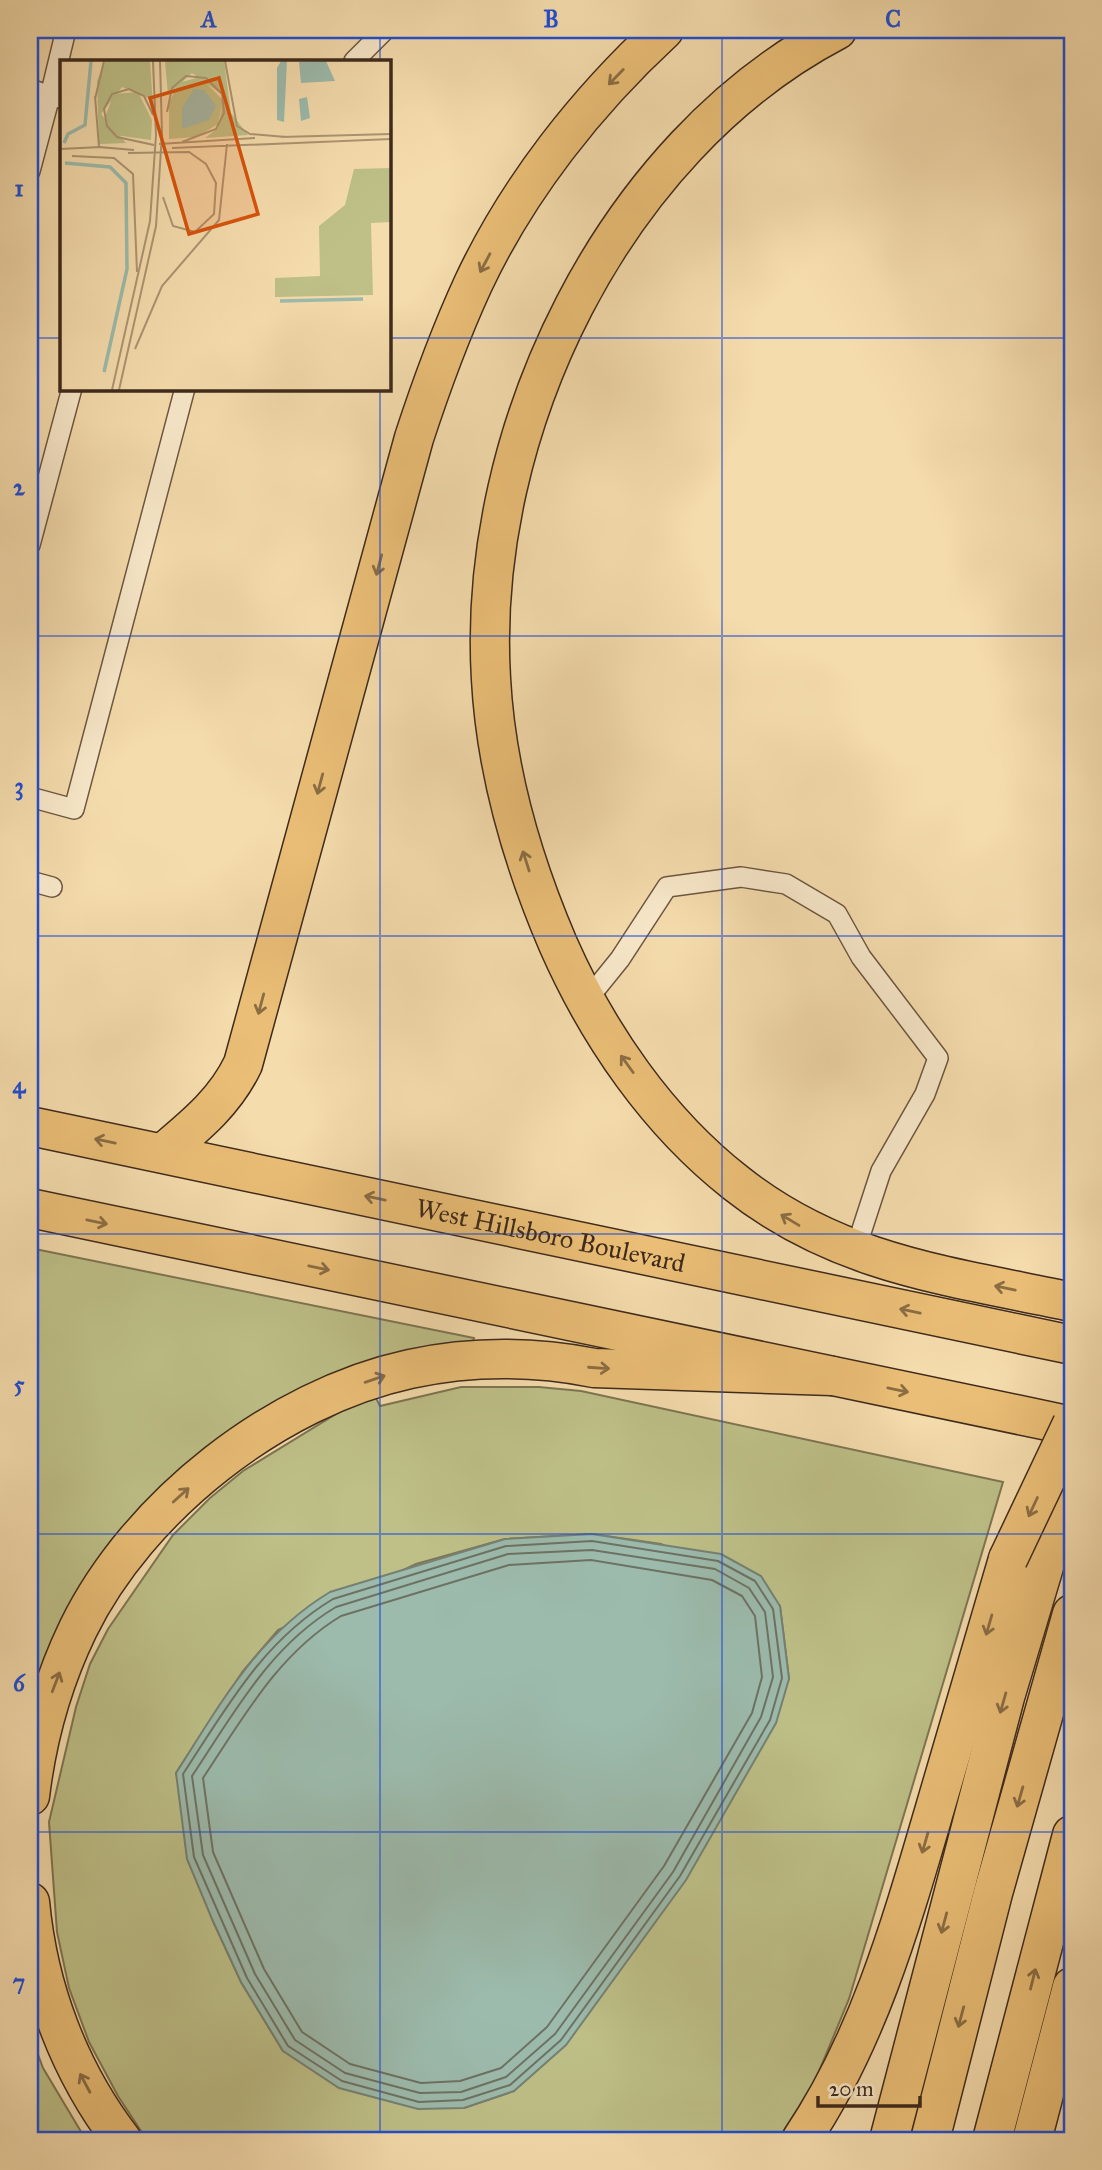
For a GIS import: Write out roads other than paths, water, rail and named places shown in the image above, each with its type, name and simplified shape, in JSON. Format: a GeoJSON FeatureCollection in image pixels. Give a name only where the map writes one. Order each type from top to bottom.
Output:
{"type":"FeatureCollection","features":[{"type":"Feature","properties":{"kind":"main road"},"geometry":{"type":"LineString","coordinates":[[163,1153],[219,1104],[233,1085],[243,1064],[414,438],[433,380],[474,283],[497,239],[549,158],[610,83],[664,30]]}},
{"type":"Feature","properties":{"kind":"main road"},"geometry":{"type":"LineString","coordinates":[[836,30],[794,54],[757,81],[688,145],[627,220],[576,299],[537,387],[519,443],[501,517],[494,567],[490,635],[495,723],[514,823],[530,872],[548,920],[586,1001],[610,1041],[655,1102],[706,1158],[766,1206],[855,1251],[921,1270],[1072,1302]]}},
{"type":"Feature","properties":{"kind":"main road","name":"West Hillsboro Boulevard"},"geometry":{"type":"LineString","coordinates":[[30,1126],[1072,1345]]}},
{"type":"Feature","properties":{"kind":"main road"},"geometry":{"type":"LineString","coordinates":[[30,1208],[1072,1425],[889,1959],[852,2049],[832,2089],[801,2140]]}},
{"type":"Feature","properties":{"kind":"main road"},"geometry":{"type":"LineString","coordinates":[[30,1796],[37,1746],[48,1702],[79,1628],[117,1567],[164,1510],[198,1480],[262,1431],[294,1413],[377,1378],[410,1369],[489,1359],[559,1361],[594,1368],[832,1376]]}},
{"type":"Feature","properties":{"kind":"main road"},"geometry":{"type":"LineString","coordinates":[[889,2140],[957,1874],[1026,1563],[1072,1473]]}},
{"type":"Feature","properties":{"kind":"main road"},"geometry":{"type":"LineString","coordinates":[[930,2140],[993,1893],[1072,1614]]}},
{"type":"Feature","properties":{"kind":"main road"},"geometry":{"type":"LineString","coordinates":[[992,2140],[1072,1835]]}},
{"type":"Feature","properties":{"kind":"main road"},"geometry":{"type":"LineString","coordinates":[[30,1902],[39,1963],[49,2001],[80,2072],[97,2104],[122,2140]]}},
{"type":"Feature","properties":{"kind":"main road"},"geometry":{"type":"LineString","coordinates":[[1032,2140],[1072,1987]]}},
{"type":"Feature","properties":{"kind":"lane"},"geometry":{"type":"LineString","coordinates":[[62,60],[66,30]]}},
{"type":"Feature","properties":{"kind":"lane"},"geometry":{"type":"LineString","coordinates":[[355,60],[385,30]]}},
{"type":"Feature","properties":{"kind":"lane"},"geometry":{"type":"LineString","coordinates":[[30,171],[56,97],[60,70]]}},
{"type":"Feature","properties":{"kind":"lane"},"geometry":{"type":"LineString","coordinates":[[30,89],[56,97]]}},
{"type":"Feature","properties":{"kind":"lane"},"geometry":{"type":"LineString","coordinates":[[30,545],[71,390]]}},
{"type":"Feature","properties":{"kind":"lane"},"geometry":{"type":"LineString","coordinates":[[30,797],[74,809],[184,390]]}},
{"type":"Feature","properties":{"kind":"lane"},"geometry":{"type":"LineString","coordinates":[[586,1001],[620,959],[667,887],[741,877],[786,884],[837,914],[861,957],[938,1058],[925,1094],[881,1171],[855,1251]]}},
{"type":"Feature","properties":{"kind":"lane"},"geometry":{"type":"LineString","coordinates":[[30,881],[52,887]]}},
{"type":"Feature","properties":{"kind":"water"},"geometry":{"type":"Polygon","coordinates":[[[592,1534],[721,1554],[761,1576],[780,1606],[789,1679],[776,1723],[686,1880],[566,2045],[514,2091],[464,2108],[418,2109],[339,2088],[283,2051],[241,1982],[187,1859],[176,1773],[225,1697],[261,1650],[281,1629],[330,1592],[505,1539],[592,1534]]]}}]}
